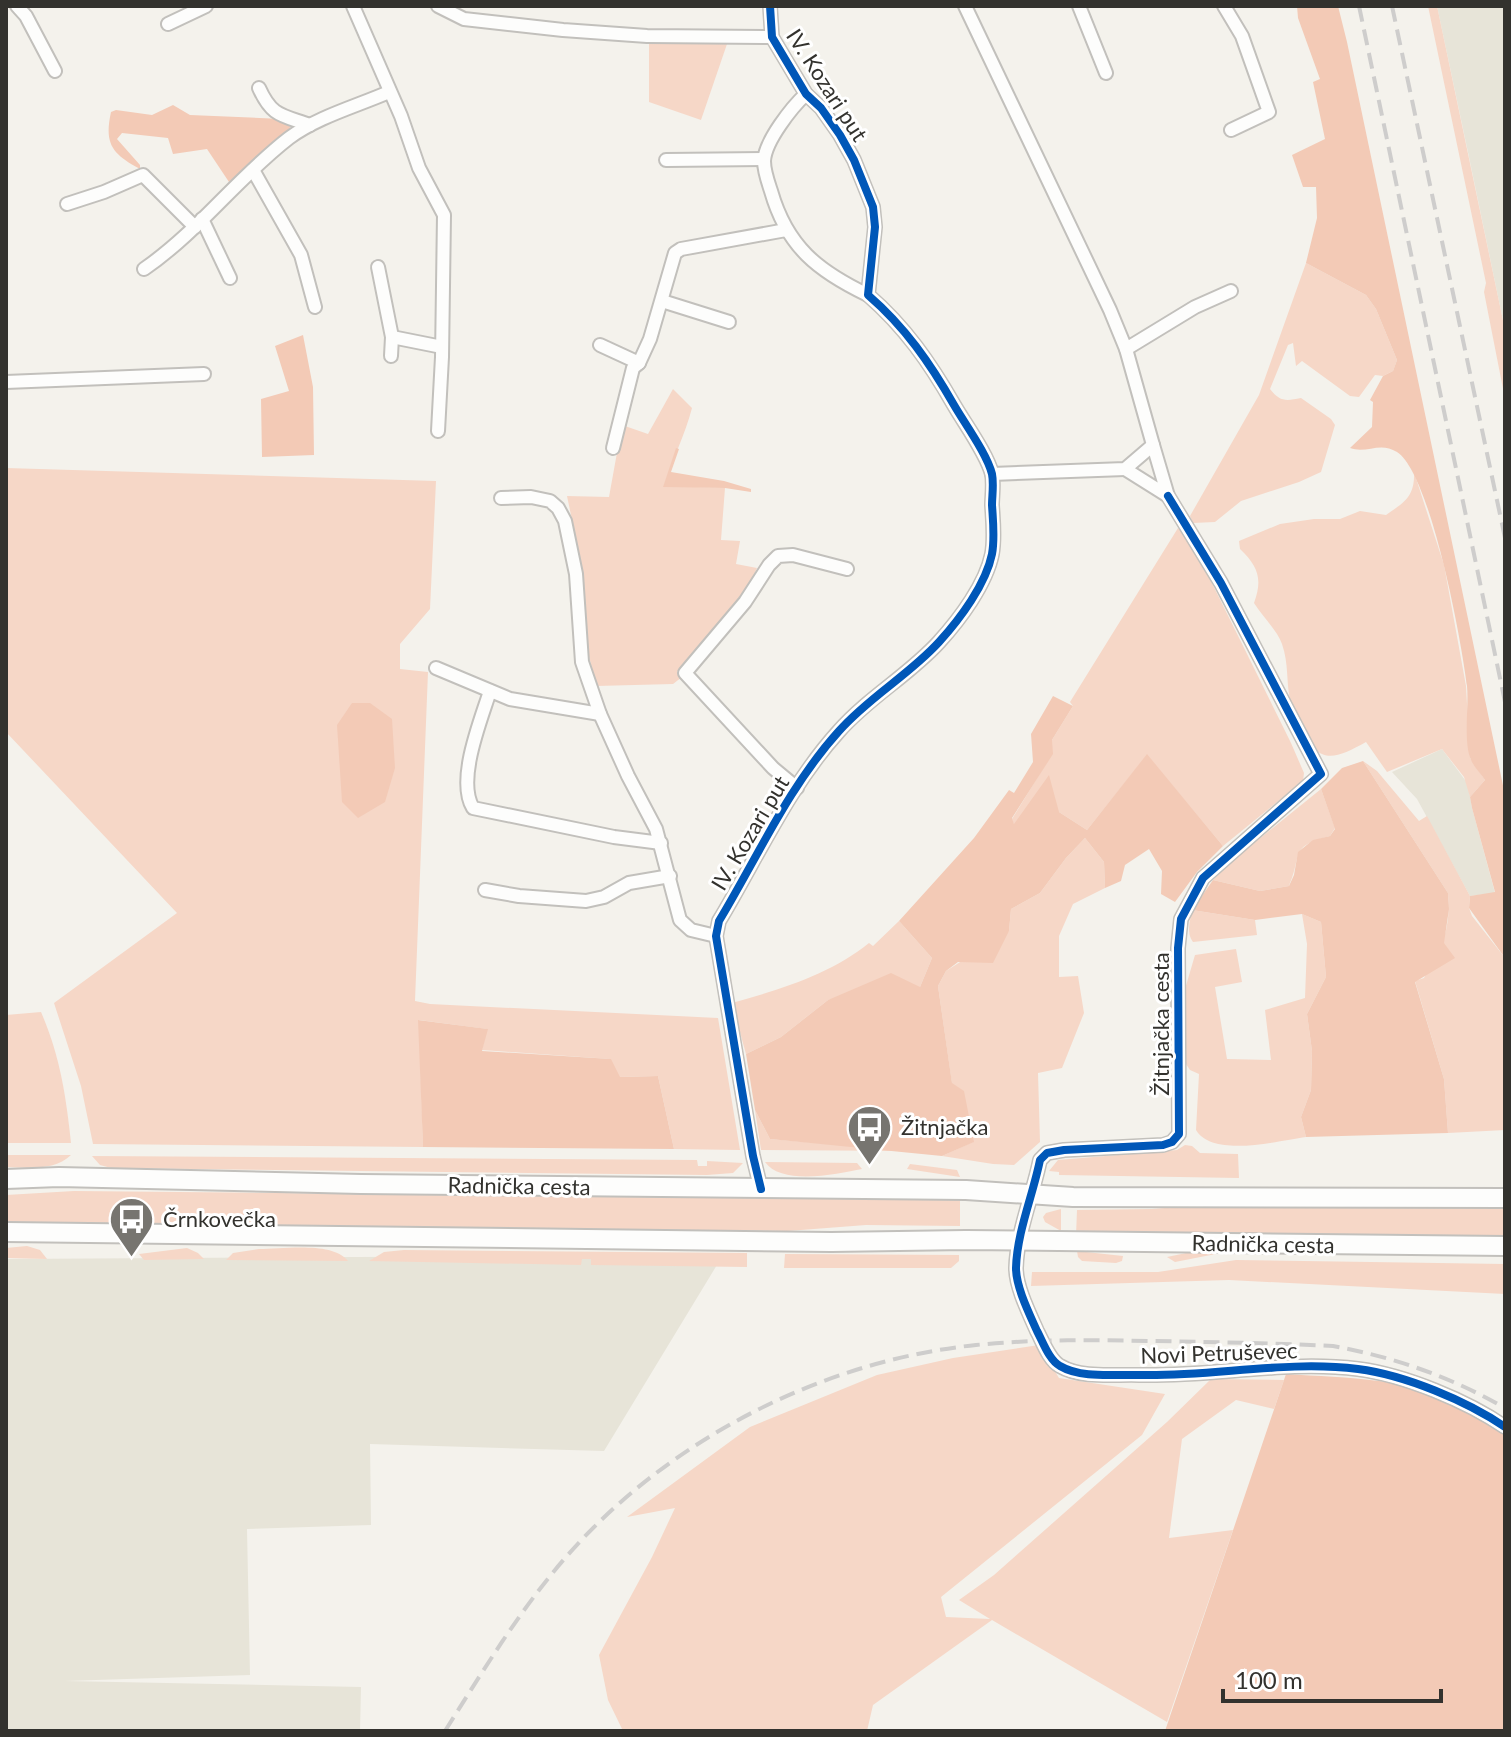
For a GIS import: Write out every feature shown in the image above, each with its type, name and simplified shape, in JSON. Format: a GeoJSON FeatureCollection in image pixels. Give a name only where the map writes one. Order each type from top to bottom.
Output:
{"type":"FeatureCollection","features":[{"type":"Feature","properties":{"kind":"main road","name":"Radnička cesta"},"geometry":{"type":"LineString","coordinates":[[6,1179],[59,1177],[332,1184],[966,1190],[1073,1197],[1505,1198]]}},
{"type":"Feature","properties":{"kind":"main road","name":"Radnička cesta"},"geometry":{"type":"LineString","coordinates":[[6,1232],[1505,1246]]}},
{"type":"Feature","properties":{"kind":"street"},"geometry":{"type":"LineString","coordinates":[[17,6],[26,16],[55,71]]}},
{"type":"Feature","properties":{"kind":"street"},"geometry":{"type":"LineString","coordinates":[[168,24],[206,6]]}},
{"type":"Feature","properties":{"kind":"street"},"geometry":{"type":"LineString","coordinates":[[353,6],[419,168],[444,215],[438,431]]}},
{"type":"Feature","properties":{"kind":"street"},"geometry":{"type":"LineString","coordinates":[[438,6],[464,19],[563,30],[647,36],[772,37]]}},
{"type":"Feature","properties":{"kind":"street","name":"IV. Kozari put"},"geometry":{"type":"LineString","coordinates":[[716,936],[719,921],[797,788],[838,731],[940,641],[977,588],[991,557],[993,544],[992,474],[935,372],[915,343],[892,316],[868,295],[875,227],[873,207],[840,135],[821,108],[806,94],[772,37],[770,6]]}},
{"type":"Feature","properties":{"kind":"street"},"geometry":{"type":"LineString","coordinates":[[965,6],[1126,349],[1168,496]]}},
{"type":"Feature","properties":{"kind":"street"},"geometry":{"type":"LineString","coordinates":[[1079,6],[1106,73]]}},
{"type":"Feature","properties":{"kind":"street"},"geometry":{"type":"LineString","coordinates":[[1224,6],[1242,36],[1269,112],[1231,130]]}},
{"type":"Feature","properties":{"kind":"street"},"geometry":{"type":"LineString","coordinates":[[259,88],[267,105],[276,113],[310,125]]}},
{"type":"Feature","properties":{"kind":"street"},"geometry":{"type":"LineString","coordinates":[[144,269],[172,250],[288,139],[310,125],[389,92]]}},
{"type":"Feature","properties":{"kind":"street"},"geometry":{"type":"LineString","coordinates":[[806,94],[793,107],[772,139],[764,159],[775,205],[786,230],[801,251],[832,277],[868,295]]}},
{"type":"Feature","properties":{"kind":"street"},"geometry":{"type":"LineString","coordinates":[[666,160],[764,159]]}},
{"type":"Feature","properties":{"kind":"street"},"geometry":{"type":"LineString","coordinates":[[253,170],[301,255],[315,307]]}},
{"type":"Feature","properties":{"kind":"street"},"geometry":{"type":"LineString","coordinates":[[67,204],[143,175],[198,223],[230,278]]}},
{"type":"Feature","properties":{"kind":"street"},"geometry":{"type":"LineString","coordinates":[[613,448],[633,368],[639,363],[662,301],[675,253],[681,249],[786,230]]}},
{"type":"Feature","properties":{"kind":"street"},"geometry":{"type":"LineString","coordinates":[[378,267],[392,337],[391,356]]}},
{"type":"Feature","properties":{"kind":"street"},"geometry":{"type":"LineString","coordinates":[[1126,349],[1195,307],[1231,291]]}},
{"type":"Feature","properties":{"kind":"street"},"geometry":{"type":"LineString","coordinates":[[662,301],[729,322]]}},
{"type":"Feature","properties":{"kind":"street"},"geometry":{"type":"LineString","coordinates":[[392,337],[442,347]]}},
{"type":"Feature","properties":{"kind":"street"},"geometry":{"type":"LineString","coordinates":[[600,345],[639,363]]}},
{"type":"Feature","properties":{"kind":"street"},"geometry":{"type":"LineString","coordinates":[[6,382],[204,374]]}},
{"type":"Feature","properties":{"kind":"street"},"geometry":{"type":"LineString","coordinates":[[1125,469],[1153,445]]}},
{"type":"Feature","properties":{"kind":"street"},"geometry":{"type":"LineString","coordinates":[[992,474],[1125,469],[1168,496]]}},
{"type":"Feature","properties":{"kind":"street","name":"Žitnjačka cesta"},"geometry":{"type":"LineString","coordinates":[[1032,1194],[1040,1160],[1047,1153],[1163,1145],[1172,1142],[1179,1134],[1178,948],[1181,919],[1203,878],[1321,774],[1221,583],[1168,496]]}},
{"type":"Feature","properties":{"kind":"street"},"geometry":{"type":"LineString","coordinates":[[501,498],[531,497],[550,501],[565,521],[576,574],[582,662],[600,714],[661,843],[680,920],[691,930],[716,936],[761,1189]]}},
{"type":"Feature","properties":{"kind":"street","name":"IV. Kozari put"},"geometry":{"type":"LineString","coordinates":[[797,788],[773,768],[685,673],[745,602],[778,556],[793,555],[847,569]]}},
{"type":"Feature","properties":{"kind":"street"},"geometry":{"type":"LineString","coordinates":[[436,668],[510,699],[600,714]]}},
{"type":"Feature","properties":{"kind":"street"},"geometry":{"type":"LineString","coordinates":[[490,691],[472,749],[469,800],[473,808],[614,837],[661,843]]}},
{"type":"Feature","properties":{"kind":"street"},"geometry":{"type":"LineString","coordinates":[[485,890],[586,901],[604,897],[629,883],[670,876]]}},
{"type":"Feature","properties":{"kind":"street"},"geometry":{"type":"LineString","coordinates":[[1021,1242],[1032,1194]]}},
{"type":"Feature","properties":{"kind":"street","name":"Novi Petruševec"},"geometry":{"type":"LineString","coordinates":[[1021,1242],[1016,1270],[1027,1308],[1052,1359],[1060,1366],[1091,1374],[1157,1375],[1285,1367],[1359,1369],[1385,1374],[1448,1397],[1505,1427]]}},
{"type":"Feature","properties":{"kind":"shaded area"},"geometry":{"type":"Polygon","coordinates":[[[1297,6],[1338,6],[1347,42],[1505,795],[1505,958],[1469,908],[1470,896],[1495,892],[1470,797],[1485,780],[1472,763],[1469,752],[1464,665],[1452,599],[1433,524],[1410,467],[1397,452],[1379,447],[1362,450],[1350,448],[1372,427],[1373,402],[1370,400],[1383,376],[1393,371],[1397,360],[1376,309],[1366,295],[1306,263],[1317,218],[1316,187],[1303,187],[1292,155],[1325,139],[1313,82],[1320,79],[1298,18],[1297,6]]]}},
{"type":"Feature","properties":{"kind":"shaded area"},"geometry":{"type":"Polygon","coordinates":[[[1428,6],[1437,6],[1505,330],[1505,399],[1484,292],[1486,283],[1428,6]]]}},
{"type":"Feature","properties":{"kind":"shaded area"},"geometry":{"type":"Polygon","coordinates":[[[1437,6],[1505,6],[1505,330],[1469,157],[1437,6]]]}},
{"type":"Feature","properties":{"kind":"shaded area"},"geometry":{"type":"Polygon","coordinates":[[[649,43],[727,44],[701,120],[649,102],[649,43]]]}},
{"type":"Feature","properties":{"kind":"shaded area"},"geometry":{"type":"Polygon","coordinates":[[[173,105],[190,115],[282,119],[289,120],[291,125],[287,134],[229,182],[207,149],[173,154],[168,138],[122,133],[117,139],[140,165],[140,169],[112,147],[109,132],[111,112],[152,115],[173,105]]]}},
{"type":"Feature","properties":{"kind":"shaded area"},"geometry":{"type":"Polygon","coordinates":[[[1306,263],[1366,295],[1376,309],[1397,360],[1393,371],[1383,376],[1375,375],[1359,397],[1350,396],[1302,361],[1296,366],[1293,343],[1288,345],[1270,389],[1284,400],[1301,398],[1335,425],[1321,472],[1241,501],[1215,522],[1193,523],[1190,516],[1259,395],[1306,263]]]}},
{"type":"Feature","properties":{"kind":"shaded area"},"geometry":{"type":"Polygon","coordinates":[[[303,335],[313,387],[314,455],[262,457],[261,399],[289,391],[275,346],[303,335]]]}},
{"type":"Feature","properties":{"kind":"shaded area"},"geometry":{"type":"Polygon","coordinates":[[[673,389],[692,408],[664,486],[725,488],[721,540],[740,541],[736,564],[757,568],[747,590],[677,672],[682,677],[673,684],[596,686],[588,652],[575,534],[567,496],[609,497],[622,425],[648,434],[673,389]]]}},
{"type":"Feature","properties":{"kind":"shaded area"},"geometry":{"type":"Polygon","coordinates":[[[676,448],[679,449],[671,472],[724,481],[751,489],[751,492],[725,488],[663,487],[676,448]]]}},
{"type":"Feature","properties":{"kind":"shaded area"},"geometry":{"type":"Polygon","coordinates":[[[6,468],[436,481],[430,609],[400,644],[400,669],[428,672],[415,1001],[718,1018],[740,1150],[674,1149],[658,1076],[619,1077],[610,1059],[482,1050],[487,1029],[419,1020],[423,1147],[93,1144],[81,1086],[54,1003],[177,913],[6,732],[6,468]]]}},
{"type":"Feature","properties":{"kind":"shaded area"},"geometry":{"type":"Polygon","coordinates":[[[1414,472],[1444,565],[1466,686],[1470,758],[1485,780],[1470,797],[1464,777],[1442,749],[1387,772],[1366,742],[1337,755],[1329,756],[1315,749],[1292,707],[1282,644],[1254,603],[1257,573],[1240,549],[1239,541],[1280,524],[1340,519],[1360,511],[1386,515],[1408,498],[1414,472]]]}},
{"type":"Feature","properties":{"kind":"shaded area"},"geometry":{"type":"Polygon","coordinates":[[[1178,528],[1203,565],[1291,743],[1304,773],[1303,781],[1223,846],[1147,755],[1087,830],[1059,812],[1014,825],[1012,819],[1052,754],[1052,740],[1073,706],[1070,702],[1178,528]]]}},
{"type":"Feature","properties":{"kind":"shaded area"},"geometry":{"type":"Polygon","coordinates":[[[1053,696],[1073,706],[1052,740],[1053,754],[1012,818],[1014,824],[1049,775],[1059,812],[1087,830],[1147,754],[1223,846],[1197,872],[1175,902],[1161,894],[1162,871],[1149,849],[1125,865],[1121,881],[1105,888],[1104,862],[1085,838],[1040,893],[1011,909],[1009,931],[993,963],[958,962],[946,971],[938,986],[952,1083],[964,1091],[974,1142],[942,1156],[770,1139],[755,1110],[746,1054],[781,1037],[828,1000],[891,973],[920,987],[932,958],[899,921],[974,838],[1009,790],[1014,793],[1033,762],[1031,734],[1053,696]]]}},
{"type":"Feature","properties":{"kind":"shaded area"},"geometry":{"type":"Polygon","coordinates":[[[352,703],[370,703],[392,719],[395,768],[385,802],[358,818],[342,802],[337,725],[352,703]]]}},
{"type":"Feature","properties":{"kind":"shaded area"},"geometry":{"type":"Polygon","coordinates":[[[1442,749],[1468,784],[1495,893],[1470,896],[1417,799],[1392,772],[1442,749]]]}},
{"type":"Feature","properties":{"kind":"shaded area"},"geometry":{"type":"Polygon","coordinates":[[[1363,761],[1377,771],[1419,821],[1427,816],[1470,896],[1472,916],[1505,958],[1505,1130],[1448,1133],[1444,1079],[1415,981],[1424,978],[1444,938],[1448,893],[1363,761]]]}},
{"type":"Feature","properties":{"kind":"shaded area"},"geometry":{"type":"Polygon","coordinates":[[[1363,761],[1448,893],[1444,943],[1455,958],[1415,982],[1444,1079],[1448,1133],[1306,1137],[1301,1117],[1311,1090],[1312,1051],[1307,1014],[1326,977],[1321,922],[1302,914],[1255,920],[1192,910],[1213,880],[1260,891],[1289,886],[1298,852],[1313,840],[1330,836],[1335,829],[1321,789],[1342,768],[1363,761]]]}},
{"type":"Feature","properties":{"kind":"shaded area"},"geometry":{"type":"Polygon","coordinates":[[[1321,789],[1335,828],[1330,836],[1302,848],[1289,886],[1260,891],[1213,880],[1233,860],[1321,789]]]}},
{"type":"Feature","properties":{"kind":"shaded area"},"geometry":{"type":"Polygon","coordinates":[[[1085,838],[1104,862],[1105,888],[1073,904],[1059,936],[1059,977],[1078,976],[1084,1013],[1062,1068],[1038,1073],[1040,1142],[1014,1165],[942,1156],[973,1142],[952,1084],[938,986],[946,971],[1009,931],[1011,909],[1040,893],[1085,838]]]}},
{"type":"Feature","properties":{"kind":"shaded area"},"geometry":{"type":"Polygon","coordinates":[[[1192,910],[1255,920],[1257,935],[1193,942],[1189,931],[1192,910]]]}},
{"type":"Feature","properties":{"kind":"shaded area"},"geometry":{"type":"Polygon","coordinates":[[[1302,914],[1321,922],[1326,977],[1307,1014],[1312,1051],[1311,1090],[1301,1117],[1306,1137],[1246,1146],[1231,1146],[1204,1139],[1196,1130],[1199,1074],[1186,1064],[1185,989],[1195,955],[1236,949],[1242,982],[1215,987],[1227,1059],[1271,1060],[1265,1010],[1305,998],[1307,944],[1302,914]]]}},
{"type":"Feature","properties":{"kind":"shaded area"},"geometry":{"type":"Polygon","coordinates":[[[899,921],[932,958],[920,987],[828,1000],[781,1037],[746,1054],[732,1003],[786,986],[838,964],[869,943],[873,946],[899,921]]]}},
{"type":"Feature","properties":{"kind":"shaded area"},"geometry":{"type":"Polygon","coordinates":[[[41,1012],[61,1076],[71,1143],[6,1143],[6,1015],[41,1012]]]}},
{"type":"Feature","properties":{"kind":"shaded area"},"geometry":{"type":"Polygon","coordinates":[[[418,1020],[488,1029],[482,1051],[611,1059],[620,1077],[658,1076],[674,1149],[423,1147],[418,1020]]]}},
{"type":"Feature","properties":{"kind":"shaded area"},"geometry":{"type":"Polygon","coordinates":[[[755,1110],[770,1139],[908,1151],[761,1150],[755,1110]]]}},
{"type":"Feature","properties":{"kind":"shaded area"},"geometry":{"type":"Polygon","coordinates":[[[1185,1145],[1192,1146],[1200,1153],[1238,1154],[1239,1178],[1059,1175],[1059,1172],[1049,1171],[1058,1160],[1177,1150],[1185,1145]]]}},
{"type":"Feature","properties":{"kind":"shaded area"},"geometry":{"type":"Polygon","coordinates":[[[6,1155],[71,1155],[57,1164],[32,1168],[6,1167],[6,1155]]]}},
{"type":"Feature","properties":{"kind":"shaded area"},"geometry":{"type":"Polygon","coordinates":[[[92,1156],[697,1160],[698,1166],[707,1166],[707,1161],[743,1163],[733,1173],[707,1175],[111,1168],[100,1165],[92,1156]]]}},
{"type":"Feature","properties":{"kind":"shaded area"},"geometry":{"type":"Polygon","coordinates":[[[765,1162],[857,1163],[862,1169],[797,1176],[784,1174],[765,1162]]]}},
{"type":"Feature","properties":{"kind":"shaded area"},"geometry":{"type":"Polygon","coordinates":[[[910,1164],[957,1170],[960,1177],[907,1169],[910,1164]]]}},
{"type":"Feature","properties":{"kind":"shaded area"},"geometry":{"type":"Polygon","coordinates":[[[74,1191],[960,1200],[960,1226],[866,1225],[788,1231],[6,1223],[6,1195],[74,1191]]]}},
{"type":"Feature","properties":{"kind":"shaded area"},"geometry":{"type":"Polygon","coordinates":[[[1227,1203],[1505,1205],[1505,1238],[1076,1236],[1077,1210],[1152,1209],[1227,1203]]]}},
{"type":"Feature","properties":{"kind":"shaded area"},"geometry":{"type":"Polygon","coordinates":[[[1061,1209],[1061,1231],[1045,1222],[1043,1217],[1046,1213],[1061,1209]]]}},
{"type":"Feature","properties":{"kind":"shaded area"},"geometry":{"type":"Polygon","coordinates":[[[27,1246],[40,1250],[47,1259],[6,1258],[6,1248],[27,1246]]]}},
{"type":"Feature","properties":{"kind":"shaded area"},"geometry":{"type":"Polygon","coordinates":[[[187,1248],[204,1259],[144,1260],[139,1254],[187,1248]]]}},
{"type":"Feature","properties":{"kind":"shaded area"},"geometry":{"type":"Polygon","coordinates":[[[320,1248],[341,1255],[348,1261],[226,1260],[233,1253],[259,1249],[320,1248]]]}},
{"type":"Feature","properties":{"kind":"shaded area"},"geometry":{"type":"Polygon","coordinates":[[[1077,1251],[1123,1256],[1122,1261],[1116,1263],[1082,1261],[1077,1251]]]}},
{"type":"Feature","properties":{"kind":"shaded area"},"geometry":{"type":"Polygon","coordinates":[[[1231,1251],[1175,1262],[1167,1257],[1191,1252],[1231,1251]]]}},
{"type":"Feature","properties":{"kind":"shaded area"},"geometry":{"type":"Polygon","coordinates":[[[384,1252],[747,1253],[747,1267],[591,1265],[591,1259],[582,1259],[581,1265],[369,1261],[384,1252]]]}},
{"type":"Feature","properties":{"kind":"shaded area"},"geometry":{"type":"Polygon","coordinates":[[[785,1254],[959,1255],[959,1261],[951,1268],[784,1268],[785,1254]]]}},
{"type":"Feature","properties":{"kind":"shaded area"},"geometry":{"type":"Polygon","coordinates":[[[723,1255],[604,1451],[370,1444],[371,1525],[247,1529],[250,1675],[65,1681],[361,1687],[360,1731],[6,1731],[6,1259],[723,1255]]]}},
{"type":"Feature","properties":{"kind":"shaded area"},"geometry":{"type":"Polygon","coordinates":[[[1236,1260],[1505,1264],[1505,1294],[1229,1280],[1031,1286],[1032,1272],[1158,1272],[1236,1260]]]}},
{"type":"Feature","properties":{"kind":"shaded area"},"geometry":{"type":"Polygon","coordinates":[[[1039,1345],[1059,1378],[1165,1394],[1142,1435],[941,1597],[946,1617],[990,1619],[959,1600],[994,1575],[1167,1422],[1211,1379],[1284,1380],[1274,1409],[1236,1400],[1182,1439],[1169,1538],[1233,1530],[1167,1722],[992,1620],[873,1705],[867,1731],[623,1731],[608,1700],[599,1655],[675,1508],[627,1517],[750,1427],[877,1375],[953,1358],[1039,1345]]]}},
{"type":"Feature","properties":{"kind":"shaded area"},"geometry":{"type":"Polygon","coordinates":[[[1286,1374],[1356,1378],[1409,1388],[1479,1418],[1505,1434],[1505,1731],[1165,1731],[1286,1374]]]}},
{"type":"Feature","properties":{"kind":"railway"},"geometry":{"type":"LineString","coordinates":[[1359,6],[1505,702]]}},
{"type":"Feature","properties":{"kind":"railway"},"geometry":{"type":"LineString","coordinates":[[1392,6],[1505,538]]}},
{"type":"Feature","properties":{"kind":"railway"},"geometry":{"type":"LineString","coordinates":[[445,1731],[533,1599],[566,1557],[607,1515],[651,1477],[751,1413],[805,1388],[861,1368],[918,1354],[1020,1342],[1064,1340],[1333,1346],[1422,1370],[1505,1408]]}},
{"type":"Feature","properties":{"kind":"cycle path"},"geometry":{"type":"LineString","coordinates":[[761,1189],[716,936],[719,921],[789,799],[821,752],[863,707],[927,654],[963,612],[989,565],[994,536],[993,482],[989,466],[926,360],[894,320],[868,295],[875,227],[873,207],[840,135],[821,108],[806,94],[772,37],[770,6]]}},
{"type":"Feature","properties":{"kind":"cycle path"},"geometry":{"type":"LineString","coordinates":[[1168,496],[1221,583],[1321,774],[1203,878],[1181,919],[1178,948],[1179,1134],[1172,1142],[1163,1145],[1064,1150],[1047,1153],[1040,1160],[1017,1254],[1018,1283],[1024,1300],[1053,1360],[1078,1373],[1166,1375],[1303,1366],[1358,1369],[1435,1390],[1505,1427]]}},
{"type":"Feature","properties":{"kind":"place","name":"Žitnjačka"},"geometry":{"type":"Point","coordinates":[870,1166]}},
{"type":"Feature","properties":{"kind":"place","name":"Črnkovečka"},"geometry":{"type":"Point","coordinates":[132,1258]}}]}
